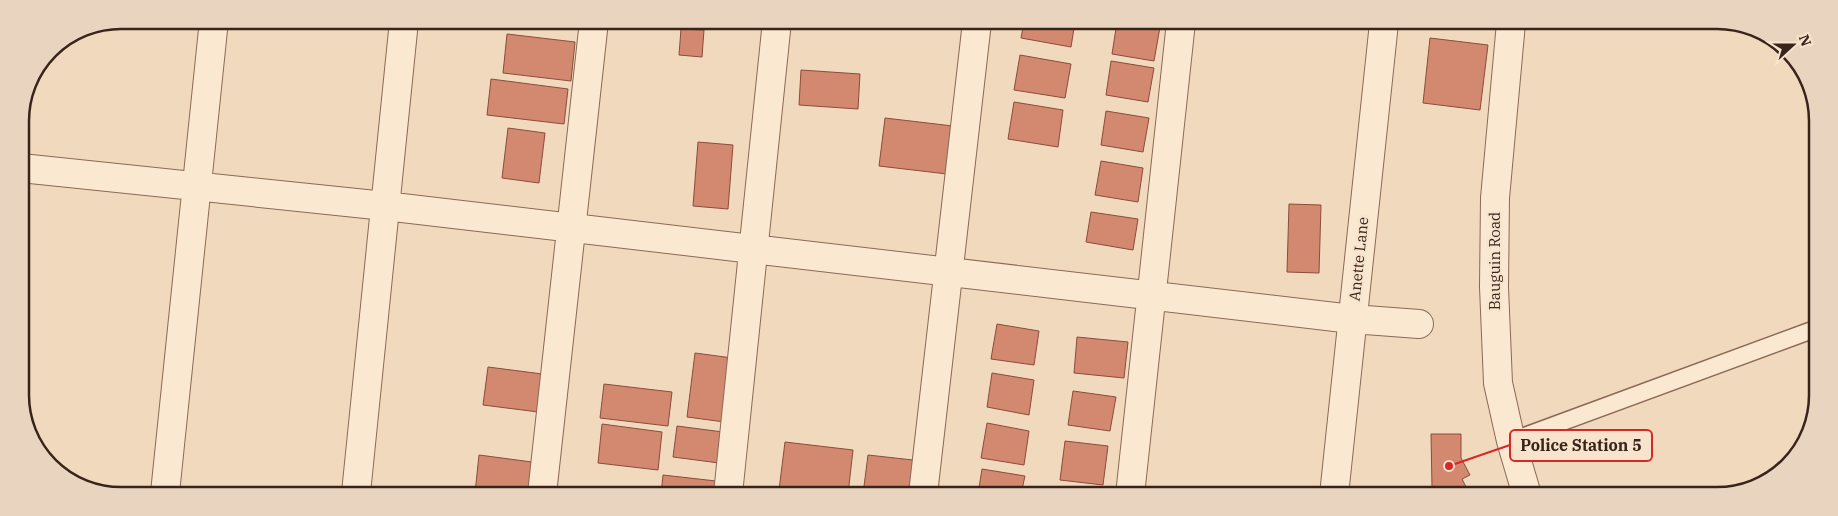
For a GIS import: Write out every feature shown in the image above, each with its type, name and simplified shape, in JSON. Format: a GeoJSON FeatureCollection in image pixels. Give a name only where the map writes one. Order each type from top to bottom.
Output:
{"type":"FeatureCollection","features":[{"type":"Feature","properties":{"kind":"street"},"geometry":{"type":"LineString","coordinates":[[166,487],[213,29]]}},
{"type":"Feature","properties":{"kind":"street"},"geometry":{"type":"LineString","coordinates":[[357,487],[403,29]]}},
{"type":"Feature","properties":{"kind":"street"},"geometry":{"type":"LineString","coordinates":[[543,487],[593,29]]}},
{"type":"Feature","properties":{"kind":"street"},"geometry":{"type":"LineString","coordinates":[[729,487],[776,29]]}},
{"type":"Feature","properties":{"kind":"street"},"geometry":{"type":"LineString","coordinates":[[924,487],[976,29]]}},
{"type":"Feature","properties":{"kind":"street"},"geometry":{"type":"LineString","coordinates":[[1131,487],[1180,29]]}},
{"type":"Feature","properties":{"kind":"street","name":"Anette Lane"},"geometry":{"type":"LineString","coordinates":[[1335,487],[1383,29]]}},
{"type":"Feature","properties":{"kind":"street","name":"Bauguin Road"},"geometry":{"type":"LineString","coordinates":[[1510,29],[1495,198],[1494,287],[1498,384],[1511,441],[1525,487]]}},
{"type":"Feature","properties":{"kind":"street"},"geometry":{"type":"LineString","coordinates":[[29,169],[385,206],[1352,319],[1420,324]]}},
{"type":"Feature","properties":{"kind":"lane"},"geometry":{"type":"LineString","coordinates":[[1511,441],[1809,331]]}},
{"type":"Feature","properties":{"kind":"building"},"geometry":{"type":"Polygon","coordinates":[[[681,29],[704,30],[702,57],[679,55],[681,29]]]}},
{"type":"Feature","properties":{"kind":"building"},"geometry":{"type":"Polygon","coordinates":[[[1023,29],[1074,29],[1071,47],[1021,38],[1023,29]]]}},
{"type":"Feature","properties":{"kind":"building"},"geometry":{"type":"Polygon","coordinates":[[[1116,29],[1160,29],[1154,61],[1112,54],[1116,29]]]}},
{"type":"Feature","properties":{"kind":"building"},"geometry":{"type":"Polygon","coordinates":[[[507,34],[575,42],[571,81],[503,73],[507,34]]]}},
{"type":"Feature","properties":{"kind":"building"},"geometry":{"type":"Polygon","coordinates":[[[1430,38],[1488,45],[1480,110],[1423,103],[1430,38]]]}},
{"type":"Feature","properties":{"kind":"building"},"geometry":{"type":"Polygon","coordinates":[[[1020,55],[1071,64],[1065,98],[1014,90],[1020,55]]]}},
{"type":"Feature","properties":{"kind":"building"},"geometry":{"type":"Polygon","coordinates":[[[1111,61],[1154,68],[1148,102],[1106,95],[1111,61]]]}},
{"type":"Feature","properties":{"kind":"building"},"geometry":{"type":"Polygon","coordinates":[[[801,70],[860,74],[858,109],[799,105],[801,70]]]}},
{"type":"Feature","properties":{"kind":"building"},"geometry":{"type":"Polygon","coordinates":[[[491,79],[568,89],[564,124],[487,115],[491,79]]]}},
{"type":"Feature","properties":{"kind":"building"},"geometry":{"type":"Polygon","coordinates":[[[1014,102],[1063,110],[1058,147],[1008,139],[1014,102]]]}},
{"type":"Feature","properties":{"kind":"building"},"geometry":{"type":"Polygon","coordinates":[[[1106,111],[1149,118],[1143,152],[1101,145],[1106,111]]]}},
{"type":"Feature","properties":{"kind":"building"},"geometry":{"type":"Polygon","coordinates":[[[885,118],[953,126],[947,174],[879,166],[885,118]]]}},
{"type":"Feature","properties":{"kind":"building"},"geometry":{"type":"Polygon","coordinates":[[[508,128],[545,133],[539,183],[502,178],[508,128]]]}},
{"type":"Feature","properties":{"kind":"building"},"geometry":{"type":"Polygon","coordinates":[[[698,142],[733,145],[728,209],[693,206],[698,142]]]}},
{"type":"Feature","properties":{"kind":"building"},"geometry":{"type":"Polygon","coordinates":[[[1101,161],[1143,168],[1138,202],[1095,195],[1101,161]]]}},
{"type":"Feature","properties":{"kind":"building"},"geometry":{"type":"Polygon","coordinates":[[[1289,204],[1321,205],[1319,273],[1287,272],[1289,204]]]}},
{"type":"Feature","properties":{"kind":"building"},"geometry":{"type":"Polygon","coordinates":[[[1091,212],[1138,219],[1133,250],[1086,242],[1091,212]]]}},
{"type":"Feature","properties":{"kind":"building"},"geometry":{"type":"Polygon","coordinates":[[[997,324],[1039,331],[1034,365],[991,359],[997,324]]]}},
{"type":"Feature","properties":{"kind":"building"},"geometry":{"type":"Polygon","coordinates":[[[1077,337],[1128,342],[1124,378],[1074,373],[1077,337]]]}},
{"type":"Feature","properties":{"kind":"building"},"geometry":{"type":"Polygon","coordinates":[[[695,353],[740,359],[732,423],[687,417],[695,353]]]}},
{"type":"Feature","properties":{"kind":"building"},"geometry":{"type":"Polygon","coordinates":[[[488,367],[558,376],[554,414],[483,405],[488,367]]]}},
{"type":"Feature","properties":{"kind":"building"},"geometry":{"type":"Polygon","coordinates":[[[992,373],[1034,380],[1029,415],[987,407],[992,373]]]}},
{"type":"Feature","properties":{"kind":"building"},"geometry":{"type":"Polygon","coordinates":[[[604,384],[672,392],[668,426],[600,418],[604,384]]]}},
{"type":"Feature","properties":{"kind":"building"},"geometry":{"type":"Polygon","coordinates":[[[1073,391],[1116,397],[1110,431],[1068,425],[1073,391]]]}},
{"type":"Feature","properties":{"kind":"building"},"geometry":{"type":"Polygon","coordinates":[[[987,423],[1029,431],[1024,465],[981,458],[987,423]]]}},
{"type":"Feature","properties":{"kind":"building"},"geometry":{"type":"Polygon","coordinates":[[[602,424],[662,432],[658,470],[598,463],[602,424]]]}},
{"type":"Feature","properties":{"kind":"building"},"geometry":{"type":"Polygon","coordinates":[[[677,426],[723,432],[719,463],[673,457],[677,426]]]}},
{"type":"Feature","properties":{"kind":"building"},"geometry":{"type":"Polygon","coordinates":[[[1431,434],[1461,434],[1461,458],[1470,475],[1462,479],[1466,487],[1432,487],[1431,434]]]}},
{"type":"Feature","properties":{"kind":"building"},"geometry":{"type":"Polygon","coordinates":[[[1065,441],[1108,446],[1103,485],[1060,480],[1065,441]]]}},
{"type":"Feature","properties":{"kind":"building"},"geometry":{"type":"Polygon","coordinates":[[[785,442],[853,450],[849,487],[779,487],[785,442]]]}},
{"type":"Feature","properties":{"kind":"building"},"geometry":{"type":"Polygon","coordinates":[[[479,455],[547,464],[544,487],[476,487],[479,455]]]}},
{"type":"Feature","properties":{"kind":"building"},"geometry":{"type":"Polygon","coordinates":[[[868,455],[922,461],[919,487],[864,487],[868,455]]]}},
{"type":"Feature","properties":{"kind":"building"},"geometry":{"type":"Polygon","coordinates":[[[982,469],[1025,476],[1023,487],[979,487],[982,469]]]}},
{"type":"Feature","properties":{"kind":"building"},"geometry":{"type":"Polygon","coordinates":[[[663,475],[716,481],[716,487],[662,487],[663,475]]]}},
{"type":"Feature","properties":{"kind":"place","name":"Police Station 5"},"geometry":{"type":"Point","coordinates":[1449,466]}}]}
